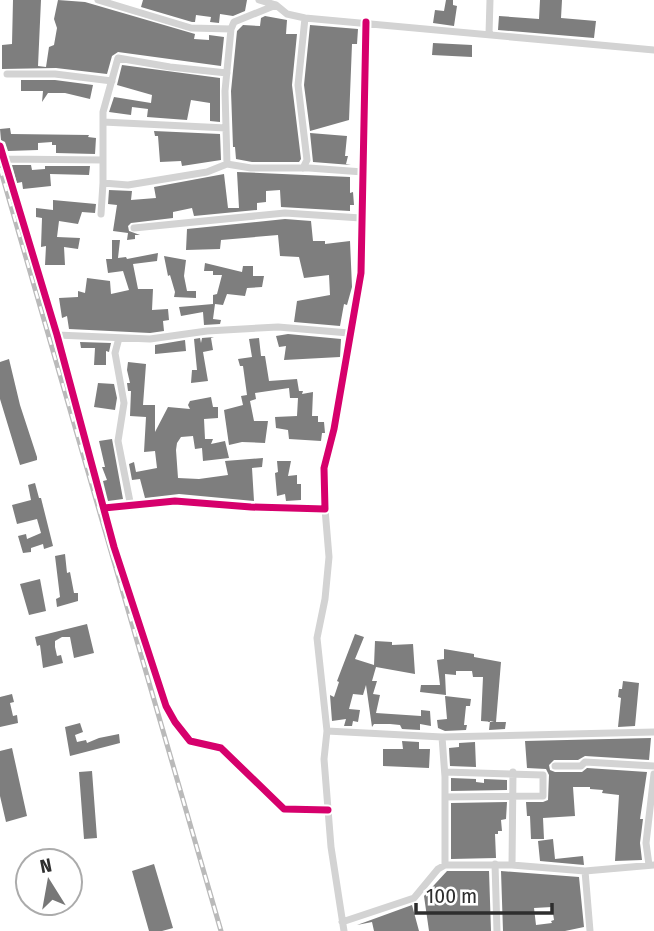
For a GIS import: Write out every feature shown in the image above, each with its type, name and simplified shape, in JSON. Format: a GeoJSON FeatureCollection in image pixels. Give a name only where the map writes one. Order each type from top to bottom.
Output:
{"type":"FeatureCollection","features":[{"type":"Feature","properties":{"kind":"street"},"geometry":{"type":"LineString","coordinates":[[98,0],[191,28],[231,29]]}},
{"type":"Feature","properties":{"kind":"street"},"geometry":{"type":"LineString","coordinates":[[259,0],[276,5],[287,14],[305,18],[654,50]]}},
{"type":"Feature","properties":{"kind":"street"},"geometry":{"type":"LineString","coordinates":[[489,0],[489,34]]}},
{"type":"Feature","properties":{"kind":"street"},"geometry":{"type":"LineString","coordinates":[[227,164],[225,91],[231,29],[234,22],[276,5]]}},
{"type":"Feature","properties":{"kind":"street"},"geometry":{"type":"LineString","coordinates":[[303,169],[307,160],[298,85],[305,18]]}},
{"type":"Feature","properties":{"kind":"street"},"geometry":{"type":"LineString","coordinates":[[366,22],[361,273],[334,429],[324,468],[328,557],[325,598],[317,638],[327,732],[324,759],[328,810],[343,927],[414,898],[438,869],[445,865],[495,864],[585,871],[652,865],[646,843],[654,774]]}},
{"type":"Feature","properties":{"kind":"street"},"geometry":{"type":"LineString","coordinates":[[101,214],[103,112],[118,58],[227,73]]}},
{"type":"Feature","properties":{"kind":"street"},"geometry":{"type":"LineString","coordinates":[[7,74],[55,74],[112,81]]}},
{"type":"Feature","properties":{"kind":"street"},"geometry":{"type":"LineString","coordinates":[[103,122],[226,128]]}},
{"type":"Feature","properties":{"kind":"street"},"geometry":{"type":"LineString","coordinates":[[0,146],[57,334],[114,547],[166,706],[190,741],[221,748],[284,809],[328,810]]}},
{"type":"Feature","properties":{"kind":"street"},"geometry":{"type":"LineString","coordinates":[[4,159],[103,160]]}},
{"type":"Feature","properties":{"kind":"street"},"geometry":{"type":"LineString","coordinates":[[103,183],[128,185],[208,172],[227,164],[251,168],[363,172]]}},
{"type":"Feature","properties":{"kind":"street"},"geometry":{"type":"LineString","coordinates":[[134,229],[285,213],[361,218]]}},
{"type":"Feature","properties":{"kind":"street"},"geometry":{"type":"LineString","coordinates":[[57,334],[149,339],[207,331],[278,327],[349,333]]}},
{"type":"Feature","properties":{"kind":"street"},"geometry":{"type":"LineString","coordinates":[[119,338],[115,353],[124,402],[118,441],[131,507]]}},
{"type":"Feature","properties":{"kind":"street"},"geometry":{"type":"LineString","coordinates":[[104,508],[176,501],[325,509]]}},
{"type":"Feature","properties":{"kind":"street"},"geometry":{"type":"LineString","coordinates":[[327,732],[442,737],[654,732]]}},
{"type":"Feature","properties":{"kind":"street"},"geometry":{"type":"LineString","coordinates":[[442,737],[445,772],[445,865]]}},
{"type":"Feature","properties":{"kind":"street"},"geometry":{"type":"LineString","coordinates":[[555,766],[581,766],[585,762],[654,766]]}},
{"type":"Feature","properties":{"kind":"street"},"geometry":{"type":"LineString","coordinates":[[445,772],[543,775],[543,796],[445,797]]}},
{"type":"Feature","properties":{"kind":"street"},"geometry":{"type":"LineString","coordinates":[[512,865],[513,772]]}},
{"type":"Feature","properties":{"kind":"street"},"geometry":{"type":"LineString","coordinates":[[495,864],[496,931]]}},
{"type":"Feature","properties":{"kind":"street"},"geometry":{"type":"LineString","coordinates":[[585,871],[590,931]]}},
{"type":"Feature","properties":{"kind":"building"},"geometry":{"type":"Polygon","coordinates":[[[13,0],[41,0],[38,66],[46,67],[49,47],[54,45],[57,28],[54,19],[58,0],[85,2],[195,34],[194,39],[209,40],[209,35],[224,37],[221,66],[118,52],[112,56],[107,74],[56,68],[2,69],[2,45],[12,44],[13,0]]]}},
{"type":"Feature","properties":{"kind":"building"},"geometry":{"type":"Polygon","coordinates":[[[143,0],[247,0],[245,11],[233,16],[220,14],[219,23],[210,22],[211,17],[196,15],[195,22],[192,22],[141,7],[143,0]]]}},
{"type":"Feature","properties":{"kind":"building"},"geometry":{"type":"Polygon","coordinates":[[[446,0],[453,0],[453,5],[457,6],[454,26],[433,23],[435,10],[444,11],[446,0]]]}},
{"type":"Feature","properties":{"kind":"building"},"geometry":{"type":"Polygon","coordinates":[[[540,0],[562,0],[561,18],[596,21],[594,38],[498,30],[499,16],[539,19],[540,0]]]}},
{"type":"Feature","properties":{"kind":"building"},"geometry":{"type":"Polygon","coordinates":[[[265,16],[287,20],[286,34],[297,34],[292,85],[301,159],[299,162],[252,162],[236,159],[233,147],[231,91],[237,31],[243,25],[260,26],[261,18],[265,16]]]}},
{"type":"Feature","properties":{"kind":"building"},"geometry":{"type":"Polygon","coordinates":[[[310,25],[358,29],[357,44],[352,44],[349,120],[310,131],[304,85],[310,25]]]}},
{"type":"Feature","properties":{"kind":"building"},"geometry":{"type":"Polygon","coordinates":[[[433,43],[472,45],[472,57],[432,55],[433,43]]]}},
{"type":"Feature","properties":{"kind":"building"},"geometry":{"type":"Polygon","coordinates":[[[122,65],[220,78],[220,122],[210,121],[210,103],[191,100],[187,120],[147,117],[148,109],[132,107],[131,115],[109,112],[114,97],[151,103],[152,95],[117,85],[122,65]]]}},
{"type":"Feature","properties":{"kind":"building"},"geometry":{"type":"Polygon","coordinates":[[[21,80],[55,80],[93,85],[90,99],[65,93],[48,93],[42,102],[43,91],[21,91],[21,80]]]}},
{"type":"Feature","properties":{"kind":"building"},"geometry":{"type":"Polygon","coordinates":[[[10,128],[11,134],[89,135],[88,137],[96,138],[95,154],[56,153],[56,145],[52,145],[52,142],[38,143],[38,150],[8,151],[5,142],[1,140],[0,129],[10,128]]]}},
{"type":"Feature","properties":{"kind":"building"},"geometry":{"type":"Polygon","coordinates":[[[154,131],[220,134],[221,160],[182,166],[181,161],[160,162],[158,136],[155,136],[154,131]]]}},
{"type":"Feature","properties":{"kind":"building"},"geometry":{"type":"Polygon","coordinates":[[[310,133],[347,136],[346,164],[351,165],[313,162],[310,133]]]}},
{"type":"Feature","properties":{"kind":"building"},"geometry":{"type":"Polygon","coordinates":[[[12,165],[31,165],[32,170],[45,169],[45,166],[90,166],[89,175],[50,174],[51,186],[23,189],[22,182],[17,183],[12,165]]]}},
{"type":"Feature","properties":{"kind":"building"},"geometry":{"type":"Polygon","coordinates":[[[237,172],[350,177],[350,193],[353,192],[354,205],[350,205],[350,211],[281,207],[280,190],[266,191],[266,202],[257,203],[257,210],[194,216],[192,208],[173,212],[173,218],[131,223],[128,226],[129,231],[140,235],[135,235],[135,239],[127,240],[128,233],[113,231],[117,205],[108,204],[109,190],[132,191],[131,200],[156,198],[154,187],[224,174],[228,208],[239,208],[237,172]]]}},
{"type":"Feature","properties":{"kind":"building"},"geometry":{"type":"Polygon","coordinates":[[[53,200],[96,204],[95,213],[82,212],[78,224],[59,221],[57,237],[80,238],[78,249],[64,247],[65,265],[45,265],[46,246],[41,247],[42,218],[36,217],[36,208],[53,210],[53,200]]]}},
{"type":"Feature","properties":{"kind":"building"},"geometry":{"type":"Polygon","coordinates":[[[285,219],[311,221],[313,241],[325,241],[325,244],[350,241],[352,287],[347,305],[344,304],[340,326],[294,322],[297,301],[330,295],[329,275],[304,278],[299,257],[280,256],[278,235],[221,240],[220,249],[186,250],[187,229],[285,219]]]}},
{"type":"Feature","properties":{"kind":"building"},"geometry":{"type":"Polygon","coordinates":[[[112,240],[120,240],[118,258],[127,259],[158,253],[157,261],[133,264],[138,289],[153,289],[152,310],[168,309],[169,320],[163,321],[164,331],[150,333],[69,329],[67,316],[62,318],[59,298],[78,297],[78,291],[85,293],[87,278],[110,281],[111,294],[129,290],[123,271],[108,273],[106,259],[112,259],[112,240]]]}},
{"type":"Feature","properties":{"kind":"building"},"geometry":{"type":"Polygon","coordinates":[[[164,256],[186,260],[184,276],[187,291],[196,291],[196,298],[174,297],[175,292],[164,256]]]}},
{"type":"Feature","properties":{"kind":"building"},"geometry":{"type":"Polygon","coordinates":[[[205,263],[242,272],[243,266],[253,266],[253,276],[264,276],[262,287],[247,288],[245,296],[227,294],[223,305],[215,304],[213,319],[221,320],[220,324],[204,325],[203,312],[181,316],[179,307],[213,304],[213,295],[217,294],[222,275],[204,271],[205,263]]]}},
{"type":"Feature","properties":{"kind":"building"},"geometry":{"type":"Polygon","coordinates":[[[288,334],[341,339],[340,357],[284,360],[286,346],[279,347],[276,336],[288,334]]]}},
{"type":"Feature","properties":{"kind":"building"},"geometry":{"type":"Polygon","coordinates":[[[214,337],[211,338],[213,350],[203,352],[208,381],[191,383],[192,370],[197,370],[194,339],[200,338],[201,343],[202,338],[214,337]]]}},
{"type":"Feature","properties":{"kind":"building"},"geometry":{"type":"Polygon","coordinates":[[[259,338],[261,356],[265,356],[269,381],[297,379],[302,394],[313,392],[312,416],[318,416],[318,422],[324,422],[325,433],[322,433],[321,441],[289,439],[288,430],[276,428],[275,417],[297,416],[298,398],[290,398],[289,388],[255,393],[256,399],[250,401],[254,421],[268,421],[265,443],[242,442],[229,445],[224,410],[243,405],[241,396],[247,395],[243,366],[240,366],[238,359],[252,357],[249,339],[259,338]]]}},
{"type":"Feature","properties":{"kind":"building"},"geometry":{"type":"Polygon","coordinates":[[[185,340],[186,351],[155,354],[155,345],[185,340]]]}},
{"type":"Feature","properties":{"kind":"building"},"geometry":{"type":"Polygon","coordinates":[[[80,342],[111,343],[109,352],[106,351],[106,365],[94,365],[95,348],[81,348],[80,342]]]}},
{"type":"Feature","properties":{"kind":"building"},"geometry":{"type":"Polygon","coordinates":[[[9,359],[37,457],[37,460],[20,465],[0,399],[0,362],[9,359]]]}},
{"type":"Feature","properties":{"kind":"building"},"geometry":{"type":"Polygon","coordinates":[[[128,362],[146,364],[143,405],[155,405],[155,432],[168,407],[190,409],[190,401],[211,397],[213,407],[218,407],[218,418],[204,419],[205,439],[213,439],[211,444],[225,441],[229,458],[203,461],[202,448],[195,449],[193,436],[181,437],[176,450],[178,478],[199,479],[228,475],[225,461],[263,458],[262,467],[252,468],[254,501],[179,494],[145,498],[140,479],[132,480],[129,464],[134,462],[136,472],[157,468],[155,451],[144,452],[146,417],[130,416],[128,362]]]}},
{"type":"Feature","properties":{"kind":"building"},"geometry":{"type":"Polygon","coordinates":[[[98,383],[114,384],[117,398],[115,410],[94,407],[98,383]]]}},
{"type":"Feature","properties":{"kind":"building"},"geometry":{"type":"Polygon","coordinates":[[[112,439],[123,499],[108,501],[103,481],[107,480],[102,467],[105,467],[99,441],[112,439]]]}},
{"type":"Feature","properties":{"kind":"building"},"geometry":{"type":"Polygon","coordinates":[[[277,461],[291,461],[288,476],[297,475],[297,484],[301,484],[301,500],[286,501],[285,494],[277,496],[277,461]]]}},
{"type":"Feature","properties":{"kind":"building"},"geometry":{"type":"Polygon","coordinates":[[[35,483],[53,546],[44,549],[43,544],[31,548],[31,552],[23,553],[18,536],[26,534],[27,539],[41,533],[37,519],[17,524],[12,505],[31,500],[28,485],[35,483]]]}},
{"type":"Feature","properties":{"kind":"building"},"geometry":{"type":"Polygon","coordinates":[[[65,554],[67,573],[70,572],[74,593],[78,593],[78,601],[57,607],[56,599],[60,597],[55,556],[65,554]]]}},
{"type":"Feature","properties":{"kind":"building"},"geometry":{"type":"Polygon","coordinates":[[[40,579],[46,611],[29,615],[20,584],[40,579]]]}},
{"type":"Feature","properties":{"kind":"building"},"geometry":{"type":"Polygon","coordinates":[[[87,624],[94,653],[74,658],[70,637],[62,637],[55,641],[55,647],[57,656],[61,655],[63,663],[43,668],[40,645],[37,646],[35,637],[87,624]]]}},
{"type":"Feature","properties":{"kind":"building"},"geometry":{"type":"Polygon","coordinates":[[[355,634],[364,637],[355,659],[374,665],[375,641],[392,642],[392,645],[413,644],[415,674],[376,667],[372,681],[377,681],[373,694],[380,695],[376,713],[421,716],[421,710],[430,711],[431,726],[420,724],[420,730],[402,729],[400,725],[390,724],[374,724],[372,727],[366,685],[363,695],[353,694],[349,709],[360,710],[358,722],[353,721],[352,726],[344,726],[346,719],[332,721],[330,695],[334,697],[339,682],[337,681],[355,634]]]}},
{"type":"Feature","properties":{"kind":"building"},"geometry":{"type":"Polygon","coordinates":[[[444,649],[501,662],[496,722],[506,722],[505,729],[489,730],[490,722],[481,721],[483,677],[473,677],[472,671],[456,671],[456,675],[445,674],[446,695],[420,692],[421,685],[440,685],[437,660],[444,659],[444,649]]]}},
{"type":"Feature","properties":{"kind":"building"},"geometry":{"type":"Polygon","coordinates":[[[623,681],[639,683],[635,726],[618,727],[621,698],[618,697],[623,681]]]}},
{"type":"Feature","properties":{"kind":"building"},"geometry":{"type":"Polygon","coordinates":[[[12,694],[14,702],[10,703],[18,723],[0,727],[0,697],[12,694]]]}},
{"type":"Feature","properties":{"kind":"building"},"geometry":{"type":"Polygon","coordinates":[[[445,696],[471,699],[470,706],[466,706],[466,730],[445,731],[438,728],[437,720],[447,719],[445,696]]]}},
{"type":"Feature","properties":{"kind":"building"},"geometry":{"type":"Polygon","coordinates":[[[80,723],[83,732],[75,735],[77,742],[86,740],[87,743],[119,734],[120,743],[70,756],[65,727],[80,723]]]}},
{"type":"Feature","properties":{"kind":"building"},"geometry":{"type":"Polygon","coordinates":[[[651,738],[649,760],[585,756],[578,760],[554,760],[549,765],[550,770],[555,772],[582,772],[587,768],[647,772],[640,819],[643,819],[640,843],[642,860],[615,861],[619,795],[602,793],[603,790],[590,787],[573,787],[575,816],[543,818],[544,839],[531,839],[526,802],[548,800],[549,775],[546,769],[527,768],[525,741],[651,738]]]}},
{"type":"Feature","properties":{"kind":"building"},"geometry":{"type":"Polygon","coordinates":[[[402,741],[419,742],[419,749],[430,749],[429,768],[383,766],[383,749],[403,749],[402,741]]]}},
{"type":"Feature","properties":{"kind":"building"},"geometry":{"type":"Polygon","coordinates":[[[475,742],[476,767],[450,766],[449,748],[459,747],[459,743],[475,742]]]}},
{"type":"Feature","properties":{"kind":"building"},"geometry":{"type":"Polygon","coordinates":[[[12,748],[27,816],[6,822],[0,796],[0,751],[12,748]]]}},
{"type":"Feature","properties":{"kind":"building"},"geometry":{"type":"Polygon","coordinates":[[[92,771],[97,838],[84,839],[79,772],[92,771]]]}},
{"type":"Feature","properties":{"kind":"building"},"geometry":{"type":"Polygon","coordinates":[[[451,778],[476,779],[476,782],[484,783],[484,779],[507,780],[507,790],[451,791],[451,778]]]}},
{"type":"Feature","properties":{"kind":"building"},"geometry":{"type":"Polygon","coordinates":[[[507,802],[506,819],[501,820],[502,831],[495,834],[496,858],[451,859],[451,803],[507,802]]]}},
{"type":"Feature","properties":{"kind":"building"},"geometry":{"type":"Polygon","coordinates":[[[553,839],[555,859],[583,856],[584,865],[540,861],[538,841],[553,839]]]}},
{"type":"Feature","properties":{"kind":"building"},"geometry":{"type":"Polygon","coordinates":[[[154,864],[173,928],[162,931],[149,931],[132,871],[154,864]]]}},
{"type":"Feature","properties":{"kind":"building"},"geometry":{"type":"Polygon","coordinates":[[[447,871],[489,871],[491,931],[429,931],[424,896],[447,871]]]}},
{"type":"Feature","properties":{"kind":"building"},"geometry":{"type":"Polygon","coordinates":[[[501,871],[579,877],[584,927],[565,931],[503,931],[501,871]],[[552,907],[534,908],[536,925],[552,923],[552,907]]]}},
{"type":"Feature","properties":{"kind":"building"},"geometry":{"type":"Polygon","coordinates":[[[412,905],[419,931],[374,931],[372,922],[357,925],[412,905]]]}},
{"type":"Feature","properties":{"kind":"railway"},"geometry":{"type":"LineString","coordinates":[[0,168],[221,931]]}},
{"type":"Feature","properties":{"kind":"cycle path"},"geometry":{"type":"LineString","coordinates":[[104,508],[175,501],[325,509],[324,468],[334,429],[361,273],[366,22]]}},
{"type":"Feature","properties":{"kind":"cycle path"},"geometry":{"type":"LineString","coordinates":[[0,146],[57,335],[114,547],[166,706],[190,741],[221,748],[284,809],[328,810]]}}]}
